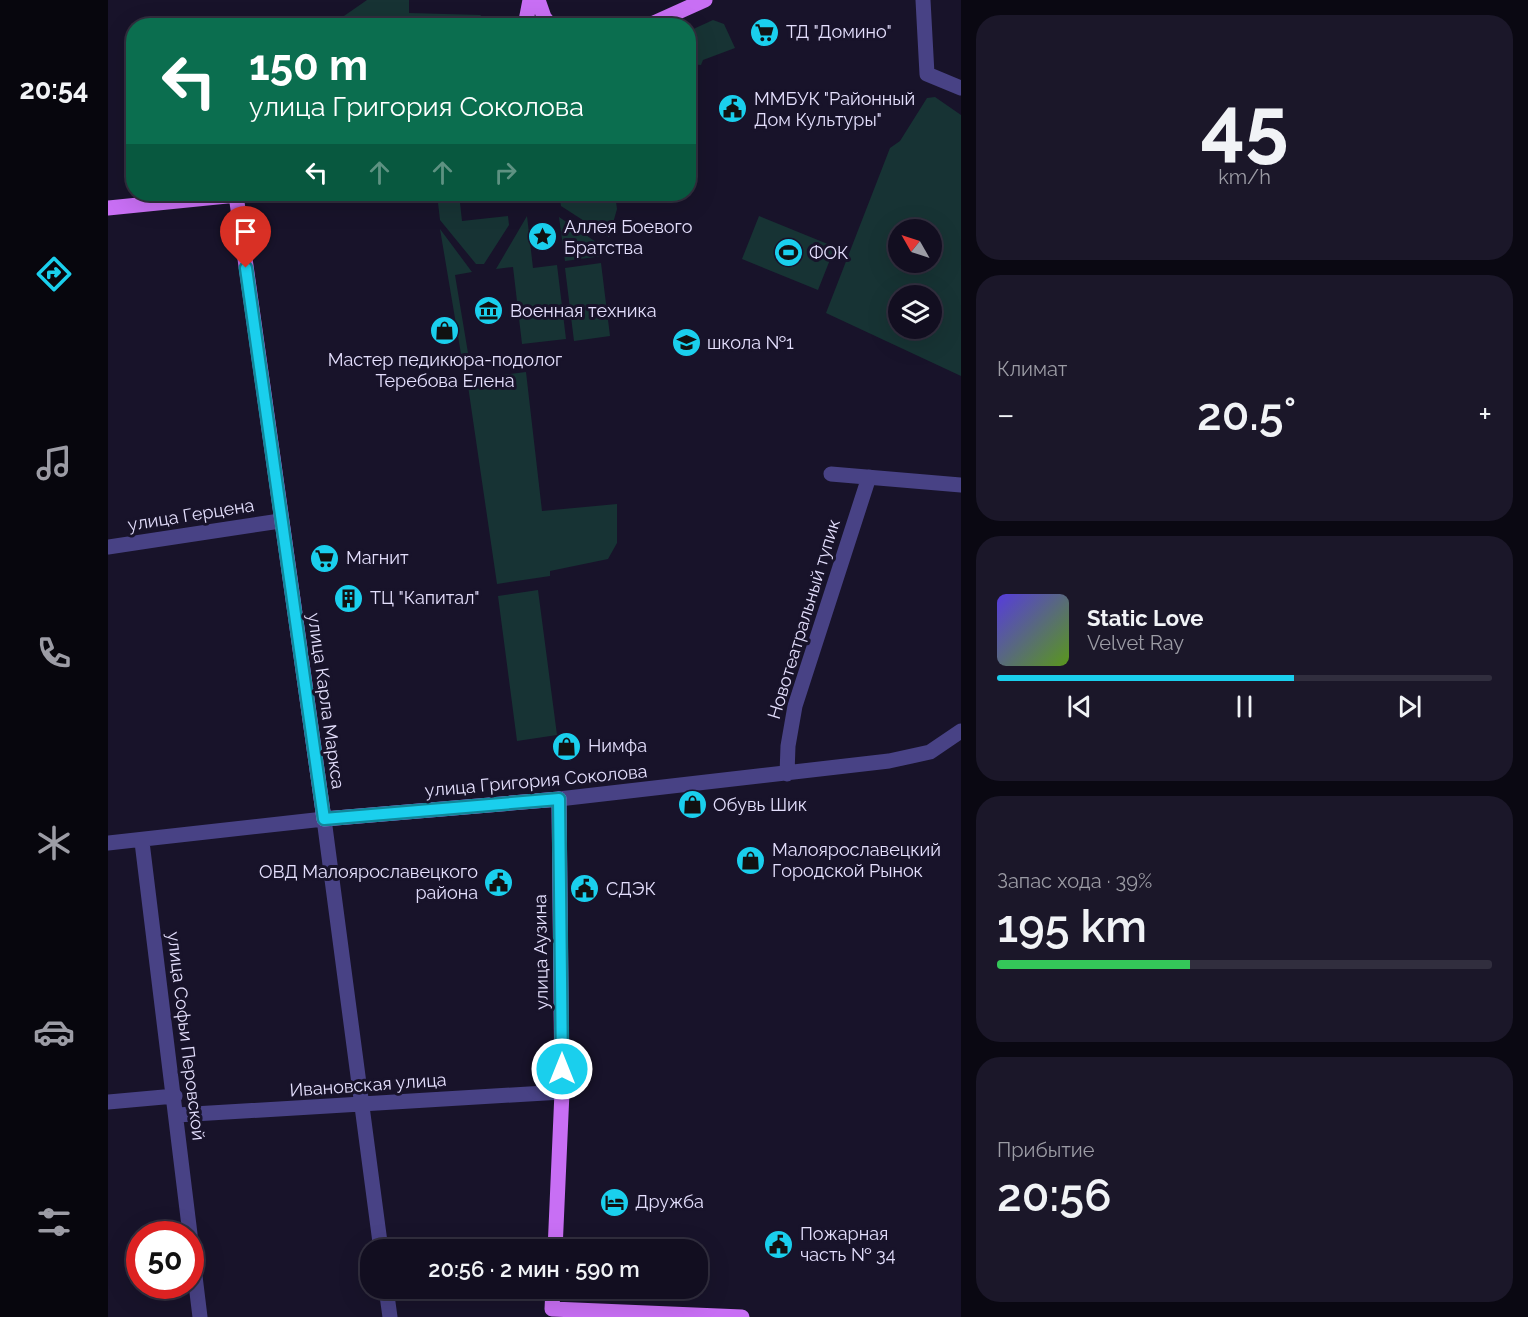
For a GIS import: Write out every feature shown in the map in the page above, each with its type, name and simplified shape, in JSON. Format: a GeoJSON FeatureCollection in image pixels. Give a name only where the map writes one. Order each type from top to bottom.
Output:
{"type":"FeatureCollection","features":[{"type":"Feature","properties":{"kind":"main road"},"geometry":{"type":"LineString","coordinates":[[527,18],[530,0]]}},
{"type":"Feature","properties":{"kind":"main road"},"geometry":{"type":"LineString","coordinates":[[538,0],[545,18]]}},
{"type":"Feature","properties":{"kind":"main road"},"geometry":{"type":"LineString","coordinates":[[665,18],[705,0]]}},
{"type":"Feature","properties":{"kind":"main road"},"geometry":{"type":"LineString","coordinates":[[108,208],[175,201]]}},
{"type":"Feature","properties":{"kind":"main road","name":"улица Карла Маркса"},"geometry":{"type":"LineString","coordinates":[[243,201],[280,521],[324,819]]}},
{"type":"Feature","properties":{"kind":"main road","name":"улица Григория Соколова"},"geometry":{"type":"LineString","coordinates":[[324,819],[559,799]]}},
{"type":"Feature","properties":{"kind":"main road","name":"улица Аузина"},"geometry":{"type":"LineString","coordinates":[[555,1239],[562,1092],[559,799]]}},
{"type":"Feature","properties":{"kind":"main road"},"geometry":{"type":"LineString","coordinates":[[552,1313],[742,1317]]}},
{"type":"Feature","properties":{"kind":"street"},"geometry":{"type":"LineString","coordinates":[[923,0],[927,74],[961,88]]}},
{"type":"Feature","properties":{"kind":"street"},"geometry":{"type":"LineString","coordinates":[[831,474],[961,485]]}},
{"type":"Feature","properties":{"kind":"street","name":"Новотеатральный тупик"},"geometry":{"type":"LineString","coordinates":[[787,774],[788,746],[795,706],[869,477]]}},
{"type":"Feature","properties":{"kind":"street","name":"улица Герцена"},"geometry":{"type":"LineString","coordinates":[[108,547],[280,521]]}},
{"type":"Feature","properties":{"kind":"street","name":"улица Григория Соколова"},"geometry":{"type":"LineString","coordinates":[[559,799],[889,761],[930,752],[961,731]]}},
{"type":"Feature","properties":{"kind":"street","name":"улица Григория Соколова"},"geometry":{"type":"LineString","coordinates":[[108,843],[142,842],[324,819]]}},
{"type":"Feature","properties":{"kind":"street","name":"улица Карла Маркса"},"geometry":{"type":"LineString","coordinates":[[324,819],[380,1239]]}},
{"type":"Feature","properties":{"kind":"street","name":"улица Софьи Перовской"},"geometry":{"type":"LineString","coordinates":[[142,842],[175,1096],[188,1221]]}},
{"type":"Feature","properties":{"kind":"street","name":"Ивановская улица"},"geometry":{"type":"LineString","coordinates":[[177,1115],[562,1092]]}},
{"type":"Feature","properties":{"kind":"street"},"geometry":{"type":"LineString","coordinates":[[108,1102],[175,1096]]}},
{"type":"Feature","properties":{"kind":"street","name":"улица Софьи Перовской"},"geometry":{"type":"LineString","coordinates":[[198,1299],[200,1317]]}},
{"type":"Feature","properties":{"kind":"street"},"geometry":{"type":"LineString","coordinates":[[388,1299],[390,1317]]}},
{"type":"Feature","properties":{"kind":"green space"},"geometry":{"type":"Polygon","coordinates":[[[367,0],[409,0],[409,13],[481,15],[480,18],[341,18],[367,0]]]}},
{"type":"Feature","properties":{"kind":"green space"},"geometry":{"type":"Polygon","coordinates":[[[713,20],[724,24],[735,48],[703,60],[701,65],[696,65],[696,28],[713,20]]]}},
{"type":"Feature","properties":{"kind":"green space"},"geometry":{"type":"Polygon","coordinates":[[[935,97],[961,115],[961,376],[826,313],[890,148],[900,141],[927,98],[935,97]]]}},
{"type":"Feature","properties":{"kind":"green space"},"geometry":{"type":"Polygon","coordinates":[[[438,201],[460,201],[462,221],[508,216],[509,225],[484,264],[476,264],[440,220],[438,201]]]}},
{"type":"Feature","properties":{"kind":"green space"},"geometry":{"type":"Polygon","coordinates":[[[560,201],[616,201],[617,209],[609,237],[561,206],[560,201]]]}},
{"type":"Feature","properties":{"kind":"green space"},"geometry":{"type":"Polygon","coordinates":[[[527,216],[533,268],[557,265],[566,339],[522,344],[513,267],[496,269],[527,216]]]}},
{"type":"Feature","properties":{"kind":"green space","name":"ФОК"},"geometry":{"type":"Polygon","coordinates":[[[759,216],[835,247],[818,290],[742,259],[759,216]]]}},
{"type":"Feature","properties":{"kind":"green space"},"geometry":{"type":"Polygon","coordinates":[[[559,217],[602,246],[603,256],[565,261],[559,217]]]}},
{"type":"Feature","properties":{"kind":"green space"},"geometry":{"type":"Polygon","coordinates":[[[440,229],[472,272],[455,275],[468,353],[461,354],[440,229]]]}},
{"type":"Feature","properties":{"kind":"green space"},"geometry":{"type":"Polygon","coordinates":[[[601,263],[610,336],[574,341],[565,268],[601,263]]]}},
{"type":"Feature","properties":{"kind":"green space"},"geometry":{"type":"Polygon","coordinates":[[[526,372],[542,511],[617,504],[617,543],[608,559],[550,571],[550,576],[497,584],[467,379],[526,372]]]}},
{"type":"Feature","properties":{"kind":"green space"},"geometry":{"type":"Polygon","coordinates":[[[538,590],[557,735],[517,741],[498,596],[538,590]]]}},
{"type":"Feature","properties":{"kind":"place","name":"ТД \"Домино\""},"geometry":{"type":"Point","coordinates":[765,32]}},
{"type":"Feature","properties":{"kind":"place","name":"ММБУК \"Районный Дом Культуры\""},"geometry":{"type":"Point","coordinates":[733,109]}},
{"type":"Feature","properties":{"kind":"place","name":"Аллея Боевого Братства"},"geometry":{"type":"Point","coordinates":[543,237]}},
{"type":"Feature","properties":{"kind":"place","name":"ФОК"},"geometry":{"type":"Point","coordinates":[788,253]}},
{"type":"Feature","properties":{"kind":"place","name":"Военная техника"},"geometry":{"type":"Point","coordinates":[489,311]}},
{"type":"Feature","properties":{"kind":"place","name":"Мастер педикюра-подолог Теребова Елена"},"geometry":{"type":"Point","coordinates":[445,331]}},
{"type":"Feature","properties":{"kind":"place","name":"школа №1"},"geometry":{"type":"Point","coordinates":[686,343]}},
{"type":"Feature","properties":{"kind":"place","name":"Магнит"},"geometry":{"type":"Point","coordinates":[325,558]}},
{"type":"Feature","properties":{"kind":"place","name":"ТЦ \"Капитал\""},"geometry":{"type":"Point","coordinates":[349,598]}},
{"type":"Feature","properties":{"kind":"place","name":"Нимфа"},"geometry":{"type":"Point","coordinates":[567,746]}},
{"type":"Feature","properties":{"kind":"place","name":"Обувь Шик"},"geometry":{"type":"Point","coordinates":[692,805]}},
{"type":"Feature","properties":{"kind":"place","name":"Малоярославецкий Городской Рынок"},"geometry":{"type":"Point","coordinates":[751,860]}},
{"type":"Feature","properties":{"kind":"place","name":"ОВД Малоярославецкого района"},"geometry":{"type":"Point","coordinates":[499,882]}},
{"type":"Feature","properties":{"kind":"place","name":"СДЭК"},"geometry":{"type":"Point","coordinates":[585,889]}},
{"type":"Feature","properties":{"kind":"place","name":"Дружба"},"geometry":{"type":"Point","coordinates":[614,1202]}},
{"type":"Feature","properties":{"kind":"place","name":"Пожарная часть № 34"},"geometry":{"type":"Point","coordinates":[779,1244]}},
{"type":"Feature","properties":{"kind":"route"},"geometry":{"type":"LineString","coordinates":[[246,268],[324,819],[559,799],[562,1069]]}}]}
